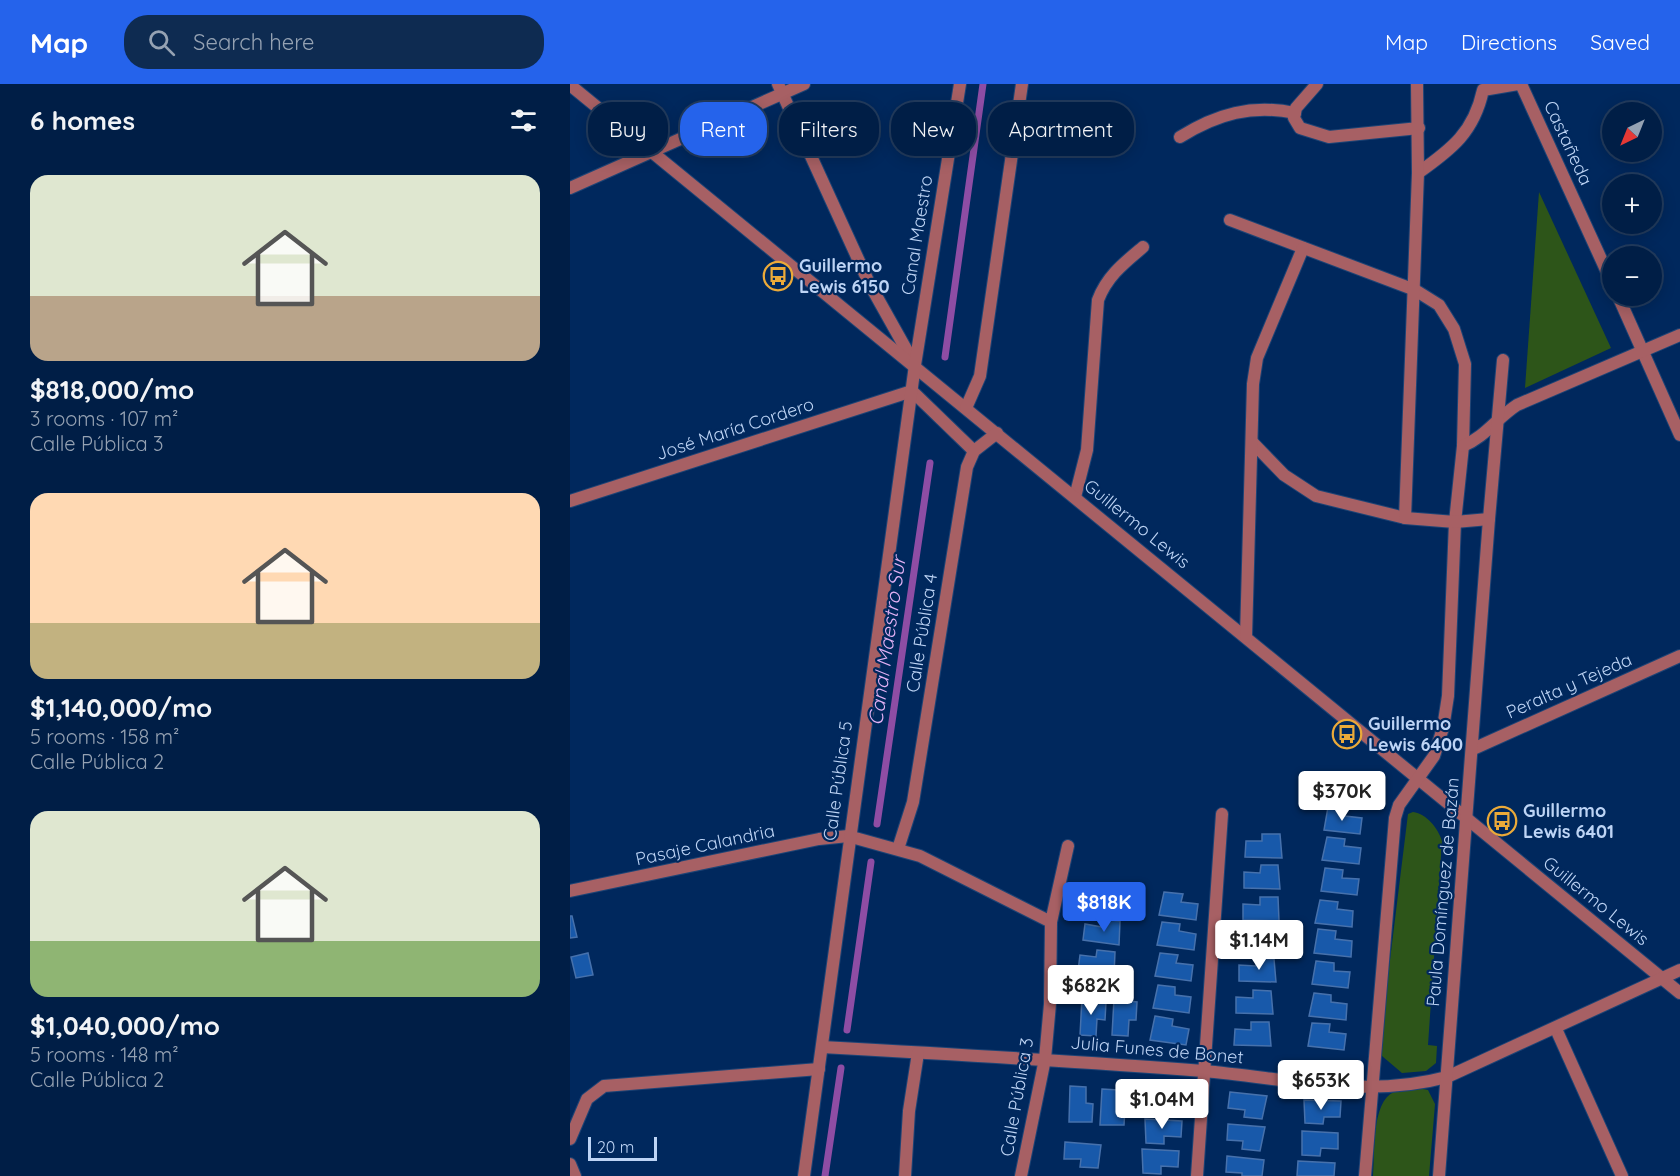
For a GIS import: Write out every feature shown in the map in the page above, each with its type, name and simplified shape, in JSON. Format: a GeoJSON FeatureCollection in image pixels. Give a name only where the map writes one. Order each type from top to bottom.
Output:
{"type":"FeatureCollection","features":[{"type":"Feature","properties":{"kind":"street"},"geometry":{"type":"LineString","coordinates":[[668,144],[780,89],[804,84]]}},
{"type":"Feature","properties":{"kind":"street","name":"Canal Maestro"},"geometry":{"type":"LineString","coordinates":[[912,391],[960,84]]}},
{"type":"Feature","properties":{"kind":"street"},"geometry":{"type":"LineString","coordinates":[[966,408],[980,376],[1022,84]]}},
{"type":"Feature","properties":{"kind":"street"},"geometry":{"type":"LineString","coordinates":[[1317,84],[1295,113],[1294,118],[1300,128],[1329,136],[1419,128]]}},
{"type":"Feature","properties":{"kind":"street"},"geometry":{"type":"LineString","coordinates":[[1405,518],[1415,290],[1419,128],[1417,84]]}},
{"type":"Feature","properties":{"kind":"street"},"geometry":{"type":"LineString","coordinates":[[1418,172],[1448,152],[1469,128],[1478,112],[1482,87],[1520,84]]}},
{"type":"Feature","properties":{"kind":"street","name":"Castañeda"},"geometry":{"type":"LineString","coordinates":[[1520,84],[1602,261]]}},
{"type":"Feature","properties":{"kind":"street","name":"Guillermo Lewis"},"geometry":{"type":"LineString","coordinates":[[570,85],[591,102]]}},
{"type":"Feature","properties":{"kind":"street"},"geometry":{"type":"LineString","coordinates":[[780,89],[869,283],[915,365]]}},
{"type":"Feature","properties":{"kind":"street"},"geometry":{"type":"LineString","coordinates":[[1180,137],[1206,121],[1238,111],[1272,108],[1295,113]]}},
{"type":"Feature","properties":{"kind":"street"},"geometry":{"type":"LineString","coordinates":[[570,188],[643,156]]}},
{"type":"Feature","properties":{"kind":"street","name":"Guillermo Lewis"},"geometry":{"type":"LineString","coordinates":[[657,156],[1680,993]]}},
{"type":"Feature","properties":{"kind":"street","name":"Paula Domínguez de Bazán"},"geometry":{"type":"LineString","coordinates":[[1230,220],[1415,290],[1439,305],[1454,329],[1465,364],[1463,446],[1455,522],[1448,696],[1443,728],[1434,756],[1420,779],[1399,805],[1395,818],[1365,1176]]}},
{"type":"Feature","properties":{"kind":"street"},"geometry":{"type":"LineString","coordinates":[[1075,497],[1087,450],[1098,300],[1104,285],[1114,272],[1143,248]]}},
{"type":"Feature","properties":{"kind":"street"},"geometry":{"type":"LineString","coordinates":[[1246,637],[1253,443],[1252,384],[1257,358],[1303,248]]}},
{"type":"Feature","properties":{"kind":"street"},"geometry":{"type":"LineString","coordinates":[[1623,306],[1680,435]]}},
{"type":"Feature","properties":{"kind":"street"},"geometry":{"type":"LineString","coordinates":[[1463,446],[1478,440],[1499,417],[1517,405],[1680,335]]}},
{"type":"Feature","properties":{"kind":"street","name":"Paula Domínguez de Bazán"},"geometry":{"type":"LineString","coordinates":[[1439,1176],[1473,749],[1488,519],[1503,360]]}},
{"type":"Feature","properties":{"kind":"street"},"geometry":{"type":"LineString","coordinates":[[912,391],[974,451],[997,433]]}},
{"type":"Feature","properties":{"kind":"street","name":"José María Cordero"},"geometry":{"type":"LineString","coordinates":[[570,501],[912,391]]}},
{"type":"Feature","properties":{"kind":"street","name":"Calle Pública 5"},"geometry":{"type":"LineString","coordinates":[[804,1176],[912,391]]}},
{"type":"Feature","properties":{"kind":"street"},"geometry":{"type":"LineString","coordinates":[[1253,443],[1284,475],[1316,496],[1405,518],[1455,522],[1488,519]]}},
{"type":"Feature","properties":{"kind":"street","name":"Calle Pública 4"},"geometry":{"type":"LineString","coordinates":[[898,849],[914,802],[967,467],[974,451]]}},
{"type":"Feature","properties":{"kind":"street","name":"Peralta y Tejeda"},"geometry":{"type":"LineString","coordinates":[[1473,749],[1680,656]]}},
{"type":"Feature","properties":{"kind":"street"},"geometry":{"type":"LineString","coordinates":[[1197,1176],[1222,814]]}},
{"type":"Feature","properties":{"kind":"street"},"geometry":{"type":"LineString","coordinates":[[849,836],[920,856],[1051,922]]}},
{"type":"Feature","properties":{"kind":"street","name":"Pasaje Calandria"},"geometry":{"type":"LineString","coordinates":[[570,891],[819,839],[849,836]]}},
{"type":"Feature","properties":{"kind":"street","name":"Calle Pública 3"},"geometry":{"type":"LineString","coordinates":[[1021,1176],[1045,1059],[1050,1004],[1051,922],[1068,846]]}},
{"type":"Feature","properties":{"kind":"street","name":"Julia Funes de Bonet"},"geometry":{"type":"LineString","coordinates":[[822,1047],[1045,1059],[1205,1071],[1372,1089],[1418,1084],[1446,1077],[1556,1029],[1680,970]]}},
{"type":"Feature","properties":{"kind":"street"},"geometry":{"type":"LineString","coordinates":[[1556,1029],[1622,1176]]}},
{"type":"Feature","properties":{"kind":"street"},"geometry":{"type":"LineString","coordinates":[[905,1176],[909,1111],[918,1053]]}},
{"type":"Feature","properties":{"kind":"street"},"geometry":{"type":"LineString","coordinates":[[570,1139],[587,1100],[604,1086],[819,1069]]}},
{"type":"Feature","properties":{"kind":"street"},"geometry":{"type":"LineString","coordinates":[[570,1164],[575,1176]]}},
{"type":"Feature","properties":{"kind":"green space"},"geometry":{"type":"Polygon","coordinates":[[[1539,192],[1611,348],[1525,388],[1539,192]]]}},
{"type":"Feature","properties":{"kind":"green space"},"geometry":{"type":"Polygon","coordinates":[[[1413,812],[1431,822],[1442,841],[1428,1045],[1437,1046],[1436,1063],[1426,1071],[1402,1073],[1382,1056],[1379,1049],[1408,814],[1413,812]]]}},
{"type":"Feature","properties":{"kind":"green space"},"geometry":{"type":"Polygon","coordinates":[[[1418,1088],[1428,1090],[1435,1104],[1429,1176],[1373,1176],[1376,1130],[1381,1106],[1394,1092],[1418,1088]]]}},
{"type":"Feature","properties":{"kind":"building"},"geometry":{"type":"Polygon","coordinates":[[[1330,775],[1348,777],[1347,785],[1364,786],[1362,802],[1326,798],[1330,775]]]}},
{"type":"Feature","properties":{"kind":"building"},"geometry":{"type":"Polygon","coordinates":[[[1328,807],[1346,809],[1345,816],[1362,818],[1360,834],[1324,830],[1328,807]]]}},
{"type":"Feature","properties":{"kind":"building"},"geometry":{"type":"Polygon","coordinates":[[[1262,834],[1280,834],[1282,858],[1245,857],[1246,841],[1262,841],[1262,834]]]}},
{"type":"Feature","properties":{"kind":"building"},"geometry":{"type":"Polygon","coordinates":[[[1327,837],[1345,839],[1344,846],[1361,848],[1359,864],[1322,860],[1327,837]]]}},
{"type":"Feature","properties":{"kind":"building"},"geometry":{"type":"Polygon","coordinates":[[[1261,865],[1278,865],[1280,889],[1244,888],[1244,872],[1260,873],[1261,865]]]}},
{"type":"Feature","properties":{"kind":"building"},"geometry":{"type":"Polygon","coordinates":[[[1325,868],[1343,870],[1342,878],[1359,879],[1357,895],[1321,891],[1325,868]]]}},
{"type":"Feature","properties":{"kind":"building"},"geometry":{"type":"Polygon","coordinates":[[[1164,892],[1183,894],[1181,902],[1198,904],[1196,920],[1159,915],[1164,892]]]}},
{"type":"Feature","properties":{"kind":"building"},"geometry":{"type":"Polygon","coordinates":[[[1260,897],[1278,897],[1279,921],[1243,920],[1243,904],[1260,905],[1260,897]]]}},
{"type":"Feature","properties":{"kind":"building"},"geometry":{"type":"Polygon","coordinates":[[[1320,900],[1338,902],[1337,909],[1353,911],[1352,927],[1315,923],[1320,900]]]}},
{"type":"Feature","properties":{"kind":"building"},"geometry":{"type":"Polygon","coordinates":[[[570,916],[572,916],[577,937],[570,938],[570,916]]]}},
{"type":"Feature","properties":{"kind":"building"},"geometry":{"type":"Polygon","coordinates":[[[1102,919],[1120,921],[1119,945],[1083,940],[1085,924],[1102,927],[1102,919]]]}},
{"type":"Feature","properties":{"kind":"building"},"geometry":{"type":"Polygon","coordinates":[[[1162,922],[1180,924],[1179,931],[1196,934],[1194,950],[1157,945],[1162,922]]]}},
{"type":"Feature","properties":{"kind":"building"},"geometry":{"type":"Polygon","coordinates":[[[1258,927],[1276,927],[1277,951],[1241,950],[1241,934],[1258,934],[1258,927]]]}},
{"type":"Feature","properties":{"kind":"building"},"geometry":{"type":"Polygon","coordinates":[[[1318,929],[1336,931],[1335,939],[1352,941],[1351,957],[1314,953],[1318,929]]]}},
{"type":"Feature","properties":{"kind":"building"},"geometry":{"type":"Polygon","coordinates":[[[1097,950],[1115,952],[1114,976],[1078,971],[1080,955],[1096,957],[1097,950]]]}},
{"type":"Feature","properties":{"kind":"building"},"geometry":{"type":"Polygon","coordinates":[[[588,953],[593,975],[576,978],[571,957],[588,953]]]}},
{"type":"Feature","properties":{"kind":"building"},"geometry":{"type":"Polygon","coordinates":[[[1160,953],[1178,955],[1176,963],[1193,965],[1191,981],[1155,976],[1160,953]]]}},
{"type":"Feature","properties":{"kind":"building"},"geometry":{"type":"Polygon","coordinates":[[[1256,958],[1274,959],[1276,982],[1239,981],[1239,965],[1256,966],[1256,958]]]}},
{"type":"Feature","properties":{"kind":"building"},"geometry":{"type":"Polygon","coordinates":[[[1316,961],[1334,963],[1334,971],[1350,972],[1348,988],[1312,984],[1316,961]]]}},
{"type":"Feature","properties":{"kind":"building"},"geometry":{"type":"Polygon","coordinates":[[[1158,985],[1175,987],[1175,995],[1191,997],[1189,1013],[1153,1008],[1158,985]]]}},
{"type":"Feature","properties":{"kind":"building"},"geometry":{"type":"Polygon","coordinates":[[[1253,990],[1271,991],[1273,1014],[1236,1013],[1236,997],[1253,998],[1253,990]]]}},
{"type":"Feature","properties":{"kind":"building"},"geometry":{"type":"Polygon","coordinates":[[[1314,993],[1331,995],[1331,1002],[1347,1004],[1346,1020],[1309,1016],[1314,993]]]}},
{"type":"Feature","properties":{"kind":"building"},"geometry":{"type":"Polygon","coordinates":[[[1082,998],[1106,1002],[1105,1020],[1097,1019],[1096,1036],[1080,1035],[1082,998]]]}},
{"type":"Feature","properties":{"kind":"building"},"geometry":{"type":"Polygon","coordinates":[[[1114,999],[1137,1002],[1136,1020],[1129,1020],[1128,1036],[1112,1035],[1114,999]]]}},
{"type":"Feature","properties":{"kind":"building"},"geometry":{"type":"Polygon","coordinates":[[[1155,1016],[1173,1019],[1172,1026],[1189,1029],[1186,1045],[1150,1040],[1155,1016]]]}},
{"type":"Feature","properties":{"kind":"building"},"geometry":{"type":"Polygon","coordinates":[[[1251,1022],[1269,1022],[1271,1046],[1234,1045],[1235,1029],[1251,1030],[1251,1022]]]}},
{"type":"Feature","properties":{"kind":"building"},"geometry":{"type":"Polygon","coordinates":[[[1312,1023],[1330,1024],[1329,1032],[1346,1034],[1344,1050],[1308,1046],[1312,1023]]]}},
{"type":"Feature","properties":{"kind":"building"},"geometry":{"type":"Polygon","coordinates":[[[1070,1086],[1086,1087],[1086,1103],[1093,1104],[1092,1122],[1069,1122],[1070,1086]]]}},
{"type":"Feature","properties":{"kind":"building"},"geometry":{"type":"Polygon","coordinates":[[[1148,1088],[1185,1090],[1184,1106],[1167,1105],[1167,1112],[1149,1112],[1148,1088]]]}},
{"type":"Feature","properties":{"kind":"building"},"geometry":{"type":"Polygon","coordinates":[[[1102,1089],[1118,1090],[1117,1106],[1125,1107],[1124,1125],[1100,1125],[1102,1089]]]}},
{"type":"Feature","properties":{"kind":"building"},"geometry":{"type":"Polygon","coordinates":[[[1230,1092],[1267,1096],[1262,1119],[1244,1117],[1245,1110],[1228,1108],[1230,1092]]]}},
{"type":"Feature","properties":{"kind":"building"},"geometry":{"type":"Polygon","coordinates":[[[1304,1100],[1341,1101],[1340,1117],[1324,1117],[1323,1124],[1305,1123],[1304,1100]]]}},
{"type":"Feature","properties":{"kind":"building"},"geometry":{"type":"Polygon","coordinates":[[[1145,1119],[1182,1121],[1181,1137],[1164,1136],[1164,1144],[1146,1143],[1145,1119]]]}},
{"type":"Feature","properties":{"kind":"building"},"geometry":{"type":"Polygon","coordinates":[[[1228,1124],[1265,1127],[1260,1151],[1242,1149],[1243,1141],[1227,1140],[1228,1124]]]}},
{"type":"Feature","properties":{"kind":"building"},"geometry":{"type":"Polygon","coordinates":[[[1302,1131],[1338,1133],[1338,1149],[1321,1148],[1320,1156],[1302,1155],[1302,1131]]]}},
{"type":"Feature","properties":{"kind":"building"},"geometry":{"type":"Polygon","coordinates":[[[1065,1142],[1101,1145],[1098,1168],[1080,1167],[1081,1159],[1064,1159],[1065,1142]]]}},
{"type":"Feature","properties":{"kind":"building"},"geometry":{"type":"Polygon","coordinates":[[[1142,1149],[1179,1151],[1178,1167],[1161,1166],[1161,1174],[1143,1173],[1142,1149]]]}},
{"type":"Feature","properties":{"kind":"building"},"geometry":{"type":"Polygon","coordinates":[[[1227,1156],[1264,1160],[1262,1176],[1242,1176],[1242,1173],[1226,1172],[1227,1156]]]}},
{"type":"Feature","properties":{"kind":"building"},"geometry":{"type":"Polygon","coordinates":[[[1298,1161],[1335,1163],[1334,1176],[1297,1176],[1298,1161]]]}},
{"type":"Feature","properties":{"kind":"waterway","name":"Canal Maestro Sur"},"geometry":{"type":"LineString","coordinates":[[945,357],[983,84]]}},
{"type":"Feature","properties":{"kind":"waterway","name":"Canal Maestro Sur"},"geometry":{"type":"LineString","coordinates":[[877,824],[930,463]]}},
{"type":"Feature","properties":{"kind":"waterway","name":"Canal Maestro Sur"},"geometry":{"type":"LineString","coordinates":[[847,1030],[871,862]]}},
{"type":"Feature","properties":{"kind":"waterway","name":"Canal Maestro Sur"},"geometry":{"type":"LineString","coordinates":[[825,1176],[841,1068]]}},
{"type":"Feature","properties":{"kind":"place","name":"Guillermo Lewis 6150"},"geometry":{"type":"Point","coordinates":[778,276]}},
{"type":"Feature","properties":{"kind":"place","name":"Guillermo Lewis 6400"},"geometry":{"type":"Point","coordinates":[1347,734]}},
{"type":"Feature","properties":{"kind":"place","name":"Guillermo Lewis 6401"},"geometry":{"type":"Point","coordinates":[1502,821]}}]}
